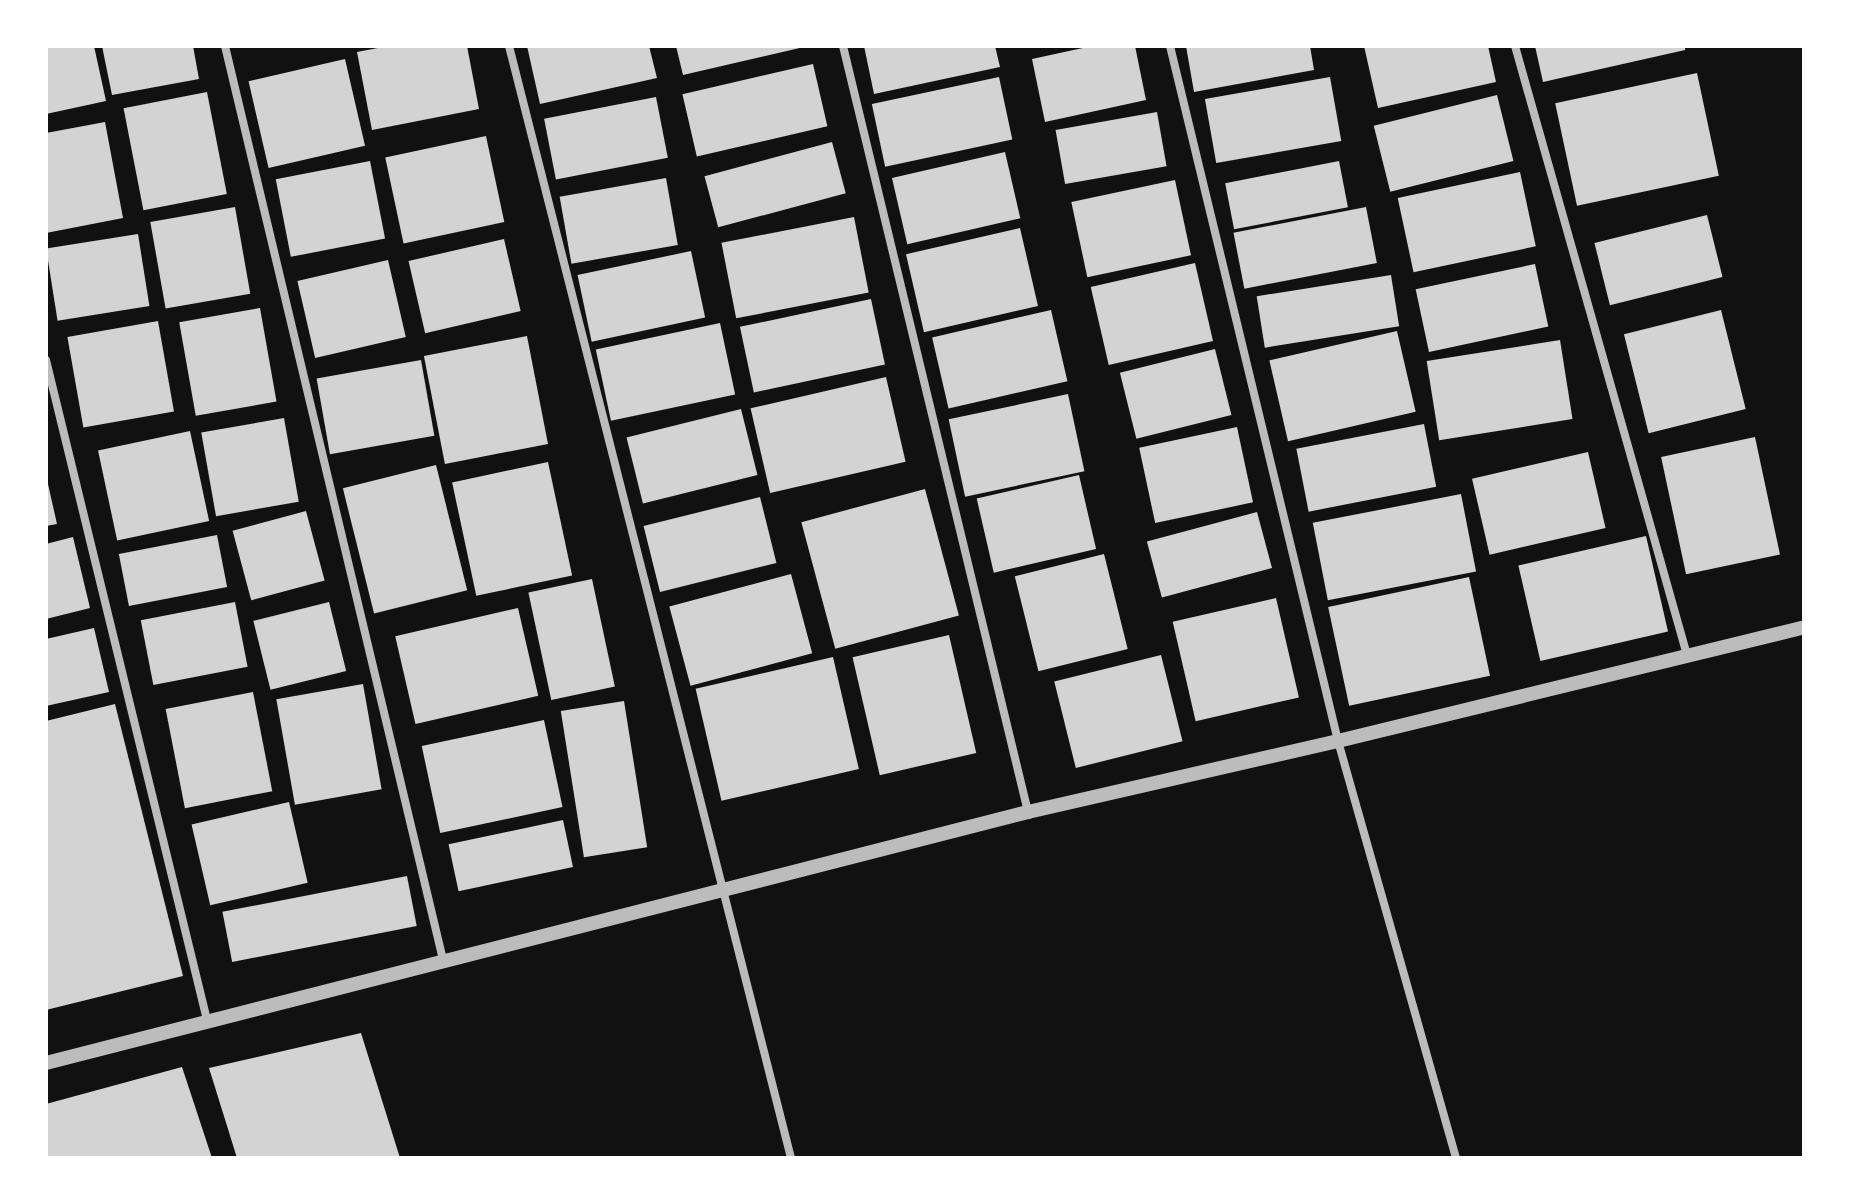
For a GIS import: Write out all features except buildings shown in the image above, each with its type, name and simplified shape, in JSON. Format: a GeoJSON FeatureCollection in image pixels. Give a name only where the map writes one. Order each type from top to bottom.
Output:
{"type":"FeatureCollection","features":[{"type":"Feature","properties":{"kind":"street"},"geometry":{"type":"LineString","coordinates":[[225,46],[443,960]]}},
{"type":"Feature","properties":{"kind":"street"},"geometry":{"type":"LineString","coordinates":[[509,46],[791,1158]]}},
{"type":"Feature","properties":{"kind":"street"},"geometry":{"type":"LineString","coordinates":[[843,46],[1028,812]]}},
{"type":"Feature","properties":{"kind":"street"},"geometry":{"type":"LineString","coordinates":[[1170,46],[1338,741],[1456,1158]]}},
{"type":"Feature","properties":{"kind":"street"},"geometry":{"type":"LineString","coordinates":[[1515,46],[1687,655]]}},
{"type":"Feature","properties":{"kind":"street"},"geometry":{"type":"LineString","coordinates":[[46,360],[208,1024]]}},
{"type":"Feature","properties":{"kind":"street"},"geometry":{"type":"LineString","coordinates":[[46,1063],[1028,812],[1338,741],[1804,627]]}}]}
